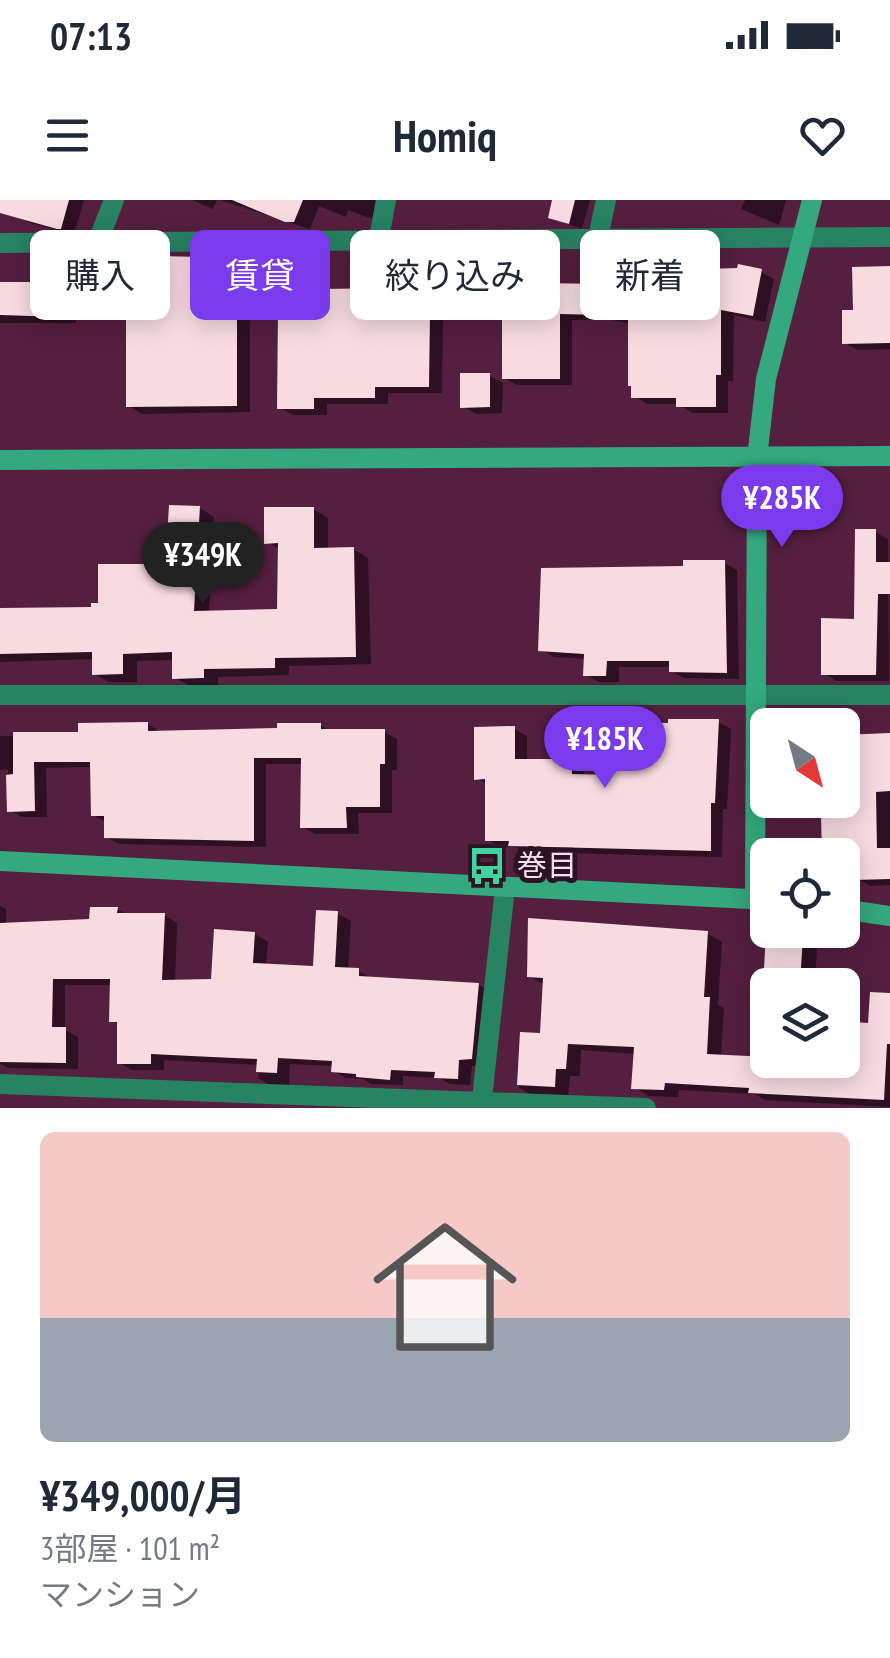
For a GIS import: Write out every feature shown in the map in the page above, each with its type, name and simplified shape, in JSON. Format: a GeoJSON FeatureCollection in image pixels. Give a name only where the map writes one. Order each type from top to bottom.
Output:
{"type":"FeatureCollection","features":[{"type":"Feature","properties":{"kind":"street"},"geometry":{"type":"LineString","coordinates":[[102,230],[114,200]]}},
{"type":"Feature","properties":{"kind":"street"},"geometry":{"type":"LineString","coordinates":[[380,230],[386,200]]}},
{"type":"Feature","properties":{"kind":"street"},"geometry":{"type":"LineString","coordinates":[[600,230],[606,200]]}},
{"type":"Feature","properties":{"kind":"street"},"geometry":{"type":"LineString","coordinates":[[760,838],[756,458],[766,379],[812,200]]}},
{"type":"Feature","properties":{"kind":"street"},"geometry":{"type":"LineString","coordinates":[[720,237],[890,236]]}},
{"type":"Feature","properties":{"kind":"street"},"geometry":{"type":"LineString","coordinates":[[170,240],[350,238]]}},
{"type":"Feature","properties":{"kind":"street"},"geometry":{"type":"LineString","coordinates":[[0,243],[30,242]]}},
{"type":"Feature","properties":{"kind":"street"},"geometry":{"type":"LineString","coordinates":[[0,460],[890,456]]}},
{"type":"Feature","properties":{"kind":"street"},"geometry":{"type":"LineString","coordinates":[[0,695],[890,696]]}},
{"type":"Feature","properties":{"kind":"street"},"geometry":{"type":"LineString","coordinates":[[0,860],[750,899]]}},
{"type":"Feature","properties":{"kind":"street"},"geometry":{"type":"LineString","coordinates":[[482,1105],[505,888]]}},
{"type":"Feature","properties":{"kind":"street"},"geometry":{"type":"LineString","coordinates":[[860,912],[890,916]]}},
{"type":"Feature","properties":{"kind":"street"},"geometry":{"type":"LineString","coordinates":[[0,1084],[482,1105],[646,1108]]}},
{"type":"Feature","properties":{"kind":"building"},"geometry":{"type":"Polygon","coordinates":[[[0,200],[69,200],[61,229],[57,229],[0,213],[0,200]]]}},
{"type":"Feature","properties":{"kind":"building"},"geometry":{"type":"Polygon","coordinates":[[[232,200],[303,200],[294,222],[285,222],[232,200]]]}},
{"type":"Feature","properties":{"kind":"building"},"geometry":{"type":"Polygon","coordinates":[[[552,200],[575,200],[569,224],[548,218],[552,200]]]}},
{"type":"Feature","properties":{"kind":"building"},"geometry":{"type":"Polygon","coordinates":[[[170,256],[190,257],[190,320],[237,320],[237,406],[126,407],[126,320],[170,320],[170,256]]]}},
{"type":"Feature","properties":{"kind":"building"},"geometry":{"type":"Polygon","coordinates":[[[738,264],[762,269],[753,316],[721,310],[721,375],[716,375],[716,407],[676,407],[676,398],[631,398],[628,320],[720,320],[720,269],[737,268],[738,264]]]}},
{"type":"Feature","properties":{"kind":"building"},"geometry":{"type":"Polygon","coordinates":[[[890,266],[890,343],[842,344],[842,310],[853,310],[852,267],[890,266]]]}},
{"type":"Feature","properties":{"kind":"building"},"geometry":{"type":"Polygon","coordinates":[[[0,282],[30,282],[30,316],[0,315],[0,282]]]}},
{"type":"Feature","properties":{"kind":"building"},"geometry":{"type":"Polygon","coordinates":[[[560,283],[580,284],[580,314],[560,314],[560,283]]]}},
{"type":"Feature","properties":{"kind":"building"},"geometry":{"type":"Polygon","coordinates":[[[330,289],[350,289],[350,320],[430,320],[429,387],[375,387],[375,398],[314,398],[314,409],[277,409],[278,320],[330,320],[330,289]]]}},
{"type":"Feature","properties":{"kind":"building"},"geometry":{"type":"Polygon","coordinates":[[[502,320],[560,320],[560,379],[502,379],[502,320]]]}},
{"type":"Feature","properties":{"kind":"building"},"geometry":{"type":"Polygon","coordinates":[[[460,373],[490,373],[490,407],[460,408],[460,373]]]}},
{"type":"Feature","properties":{"kind":"building"},"geometry":{"type":"Polygon","coordinates":[[[169,505],[200,506],[194,611],[277,609],[278,543],[264,544],[264,507],[314,507],[314,548],[354,547],[356,657],[275,658],[275,668],[204,669],[204,678],[172,679],[172,652],[123,654],[123,674],[92,675],[92,652],[0,654],[0,608],[91,607],[91,603],[98,603],[98,564],[152,564],[153,538],[167,539],[169,505]]]}},
{"type":"Feature","properties":{"kind":"building"},"geometry":{"type":"Polygon","coordinates":[[[855,529],[876,529],[876,562],[890,562],[890,594],[878,594],[876,675],[821,675],[821,618],[854,619],[855,529]]]}},
{"type":"Feature","properties":{"kind":"building"},"geometry":{"type":"Polygon","coordinates":[[[683,560],[725,560],[727,673],[669,672],[669,661],[607,661],[606,676],[583,676],[584,654],[538,651],[541,568],[683,566],[683,560]]]}},
{"type":"Feature","properties":{"kind":"building"},"geometry":{"type":"Polygon","coordinates":[[[668,719],[719,719],[711,851],[508,846],[509,841],[485,841],[485,779],[474,780],[474,727],[515,726],[515,759],[572,759],[572,774],[614,775],[614,762],[622,762],[623,722],[668,723],[668,719]]]}},
{"type":"Feature","properties":{"kind":"building"},"geometry":{"type":"Polygon","coordinates":[[[148,722],[148,731],[277,728],[277,723],[321,723],[321,729],[385,729],[380,807],[346,807],[347,828],[300,828],[301,758],[254,758],[254,841],[104,838],[104,816],[91,816],[90,762],[34,762],[35,811],[7,812],[6,775],[13,774],[13,732],[78,732],[78,723],[148,722]]]}},
{"type":"Feature","properties":{"kind":"building"},"geometry":{"type":"Polygon","coordinates":[[[890,733],[890,791],[876,792],[877,848],[890,848],[890,879],[860,880],[860,838],[822,838],[821,818],[860,818],[860,734],[890,733]]]}},
{"type":"Feature","properties":{"kind":"building"},"geometry":{"type":"Polygon","coordinates":[[[90,907],[118,907],[117,913],[165,913],[162,980],[211,979],[214,929],[255,932],[253,963],[313,966],[316,910],[338,911],[335,967],[359,968],[359,976],[479,983],[472,1059],[459,1060],[458,1079],[434,1078],[435,1072],[391,1070],[390,1080],[331,1072],[332,1061],[278,1058],[277,1073],[256,1072],[257,1059],[151,1054],[151,1064],[117,1064],[117,1022],[109,1022],[110,979],[53,979],[52,1027],[66,1027],[66,1063],[0,1062],[0,923],[89,919],[90,907]]]}},
{"type":"Feature","properties":{"kind":"building"},"geometry":{"type":"Polygon","coordinates":[[[528,918],[708,931],[704,997],[710,997],[707,1054],[750,1056],[750,1078],[860,1078],[860,1022],[868,1023],[870,992],[890,993],[884,1100],[748,1093],[749,1088],[665,1083],[664,1090],[631,1089],[634,1047],[568,1044],[566,1069],[556,1069],[555,1087],[517,1085],[520,1032],[540,1033],[543,978],[527,977],[528,918]]]}},
{"type":"Feature","properties":{"kind":"building"},"geometry":{"type":"Polygon","coordinates":[[[765,948],[802,948],[801,968],[764,968],[765,948]]]}},
{"type":"Feature","properties":{"kind":"place","name":"巻目"},"geometry":{"type":"Point","coordinates":[487,866]}}]}
